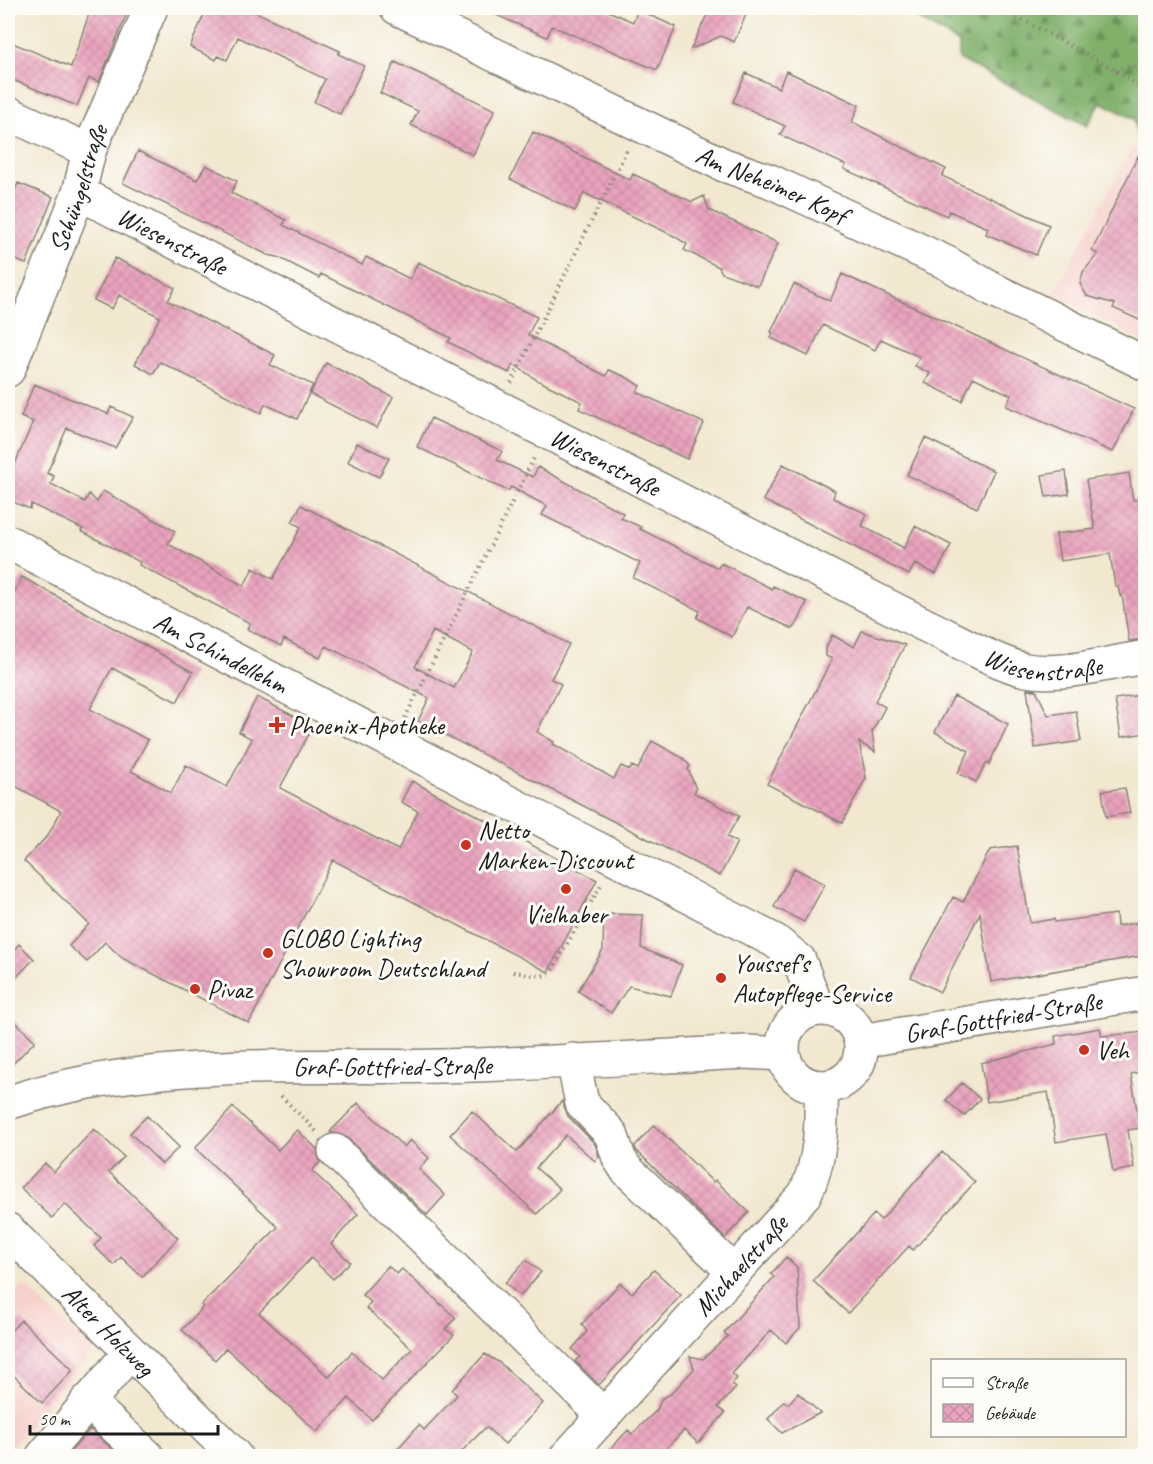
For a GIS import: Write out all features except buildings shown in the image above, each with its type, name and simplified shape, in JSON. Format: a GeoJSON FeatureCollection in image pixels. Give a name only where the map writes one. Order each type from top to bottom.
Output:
{"type":"FeatureCollection","features":[{"type":"Feature","properties":{"kind":"street","name":"Schüngelstraße"},"geometry":{"type":"LineString","coordinates":[[8,370],[79,193],[89,151],[151,8]]}},
{"type":"Feature","properties":{"kind":"street","name":"Am Neheimer Kopf"},"geometry":{"type":"LineString","coordinates":[[397,8],[639,126],[724,165],[770,181],[947,262],[992,289],[1146,364]]}},
{"type":"Feature","properties":{"kind":"street"},"geometry":{"type":"LineString","coordinates":[[8,113],[89,151]]}},
{"type":"Feature","properties":{"kind":"street","name":"Wiesenstraße"},"geometry":{"type":"LineString","coordinates":[[79,193],[925,625],[1006,664],[1027,670],[1046,671],[1146,657]]}},
{"type":"Feature","properties":{"kind":"street","name":"Am Schindellehm"},"geometry":{"type":"LineString","coordinates":[[8,543],[616,856],[789,951],[799,960],[806,974],[817,1008]]}},
{"type":"Feature","properties":{"kind":"street","name":"Graf-Gottfried-Straße"},"geometry":{"type":"LineString","coordinates":[[861,1041],[1146,993]]}},
{"type":"Feature","properties":{"kind":"street"},"geometry":{"type":"LineString","coordinates":[[817,1008],[840,1012],[857,1029],[861,1041],[861,1052],[852,1073],[843,1081],[821,1088],[808,1085],[796,1078],[787,1067],[782,1054],[783,1038],[790,1024],[802,1013],[817,1008]]}},
{"type":"Feature","properties":{"kind":"street","name":"Graf-Gottfried-Straße"},"geometry":{"type":"LineString","coordinates":[[8,1103],[50,1091],[116,1079],[200,1070],[440,1066],[746,1052],[782,1054]]}},
{"type":"Feature","properties":{"kind":"street"},"geometry":{"type":"LineString","coordinates":[[573,1060],[582,1103],[611,1134],[619,1158],[626,1169],[734,1272]]}},
{"type":"Feature","properties":{"kind":"street","name":"Michaelstraße"},"geometry":{"type":"LineString","coordinates":[[567,1456],[795,1207],[810,1185],[819,1144],[821,1088]]}},
{"type":"Feature","properties":{"kind":"street"},"geometry":{"type":"LineString","coordinates":[[335,1151],[604,1416]]}},
{"type":"Feature","properties":{"kind":"street","name":"Alter Holzweg"},"geometry":{"type":"LineString","coordinates":[[8,1230],[235,1456]]}},
{"type":"Feature","properties":{"kind":"street"},"geometry":{"type":"LineString","coordinates":[[43,1456],[130,1352]]}},
{"type":"Feature","properties":{"kind":"street"},"geometry":{"type":"LineString","coordinates":[[87,1401],[147,1456]]}},
{"type":"Feature","properties":{"kind":"path"},"geometry":{"type":"LineString","coordinates":[[1000,8],[1115,70],[1146,90]]}},
{"type":"Feature","properties":{"kind":"path"},"geometry":{"type":"LineString","coordinates":[[1115,70],[1146,64]]}},
{"type":"Feature","properties":{"kind":"path"},"geometry":{"type":"LineString","coordinates":[[499,408],[639,126]]}},
{"type":"Feature","properties":{"kind":"path"},"geometry":{"type":"LineString","coordinates":[[393,742],[547,431]]}},
{"type":"Feature","properties":{"kind":"path"},"geometry":{"type":"LineString","coordinates":[[513,972],[541,976],[550,974],[616,856]]}},
{"type":"Feature","properties":{"kind":"path"},"geometry":{"type":"LineString","coordinates":[[272,1068],[275,1090],[335,1151]]}},
{"type":"Feature","properties":{"kind":"shaded area"},"geometry":{"type":"Polygon","coordinates":[[[1132,148],[1145,156],[1145,343],[1054,293],[1132,148]]]}},
{"type":"Feature","properties":{"kind":"shaded area"},"geometry":{"type":"Polygon","coordinates":[[[24,1285],[94,1351],[8,1452],[8,1302],[24,1285]]]}},
{"type":"Feature","properties":{"kind":"green space"},"geometry":{"type":"Polygon","coordinates":[[[900,8],[1145,8],[1145,153],[1140,150],[1134,119],[1101,102],[1087,126],[959,59],[959,43],[900,8]]]}},
{"type":"Feature","properties":{"kind":"place","name":"Phoenix-Apotheke"},"geometry":{"type":"Point","coordinates":[277,725]}},
{"type":"Feature","properties":{"kind":"place","name":"Netto Marken-Discount"},"geometry":{"type":"Point","coordinates":[466,845]}},
{"type":"Feature","properties":{"kind":"place","name":"Vielhaber"},"geometry":{"type":"Point","coordinates":[566,889]}},
{"type":"Feature","properties":{"kind":"place","name":"GLOBO Lighting Showroom Deutschland"},"geometry":{"type":"Point","coordinates":[268,953]}},
{"type":"Feature","properties":{"kind":"place","name":"Youssef's Autopflege-Service"},"geometry":{"type":"Point","coordinates":[721,978]}},
{"type":"Feature","properties":{"kind":"place","name":"Pivaz"},"geometry":{"type":"Point","coordinates":[195,989]}},
{"type":"Feature","properties":{"kind":"place","name":"Veh"},"geometry":{"type":"Point","coordinates":[1084,1050]}}]}
